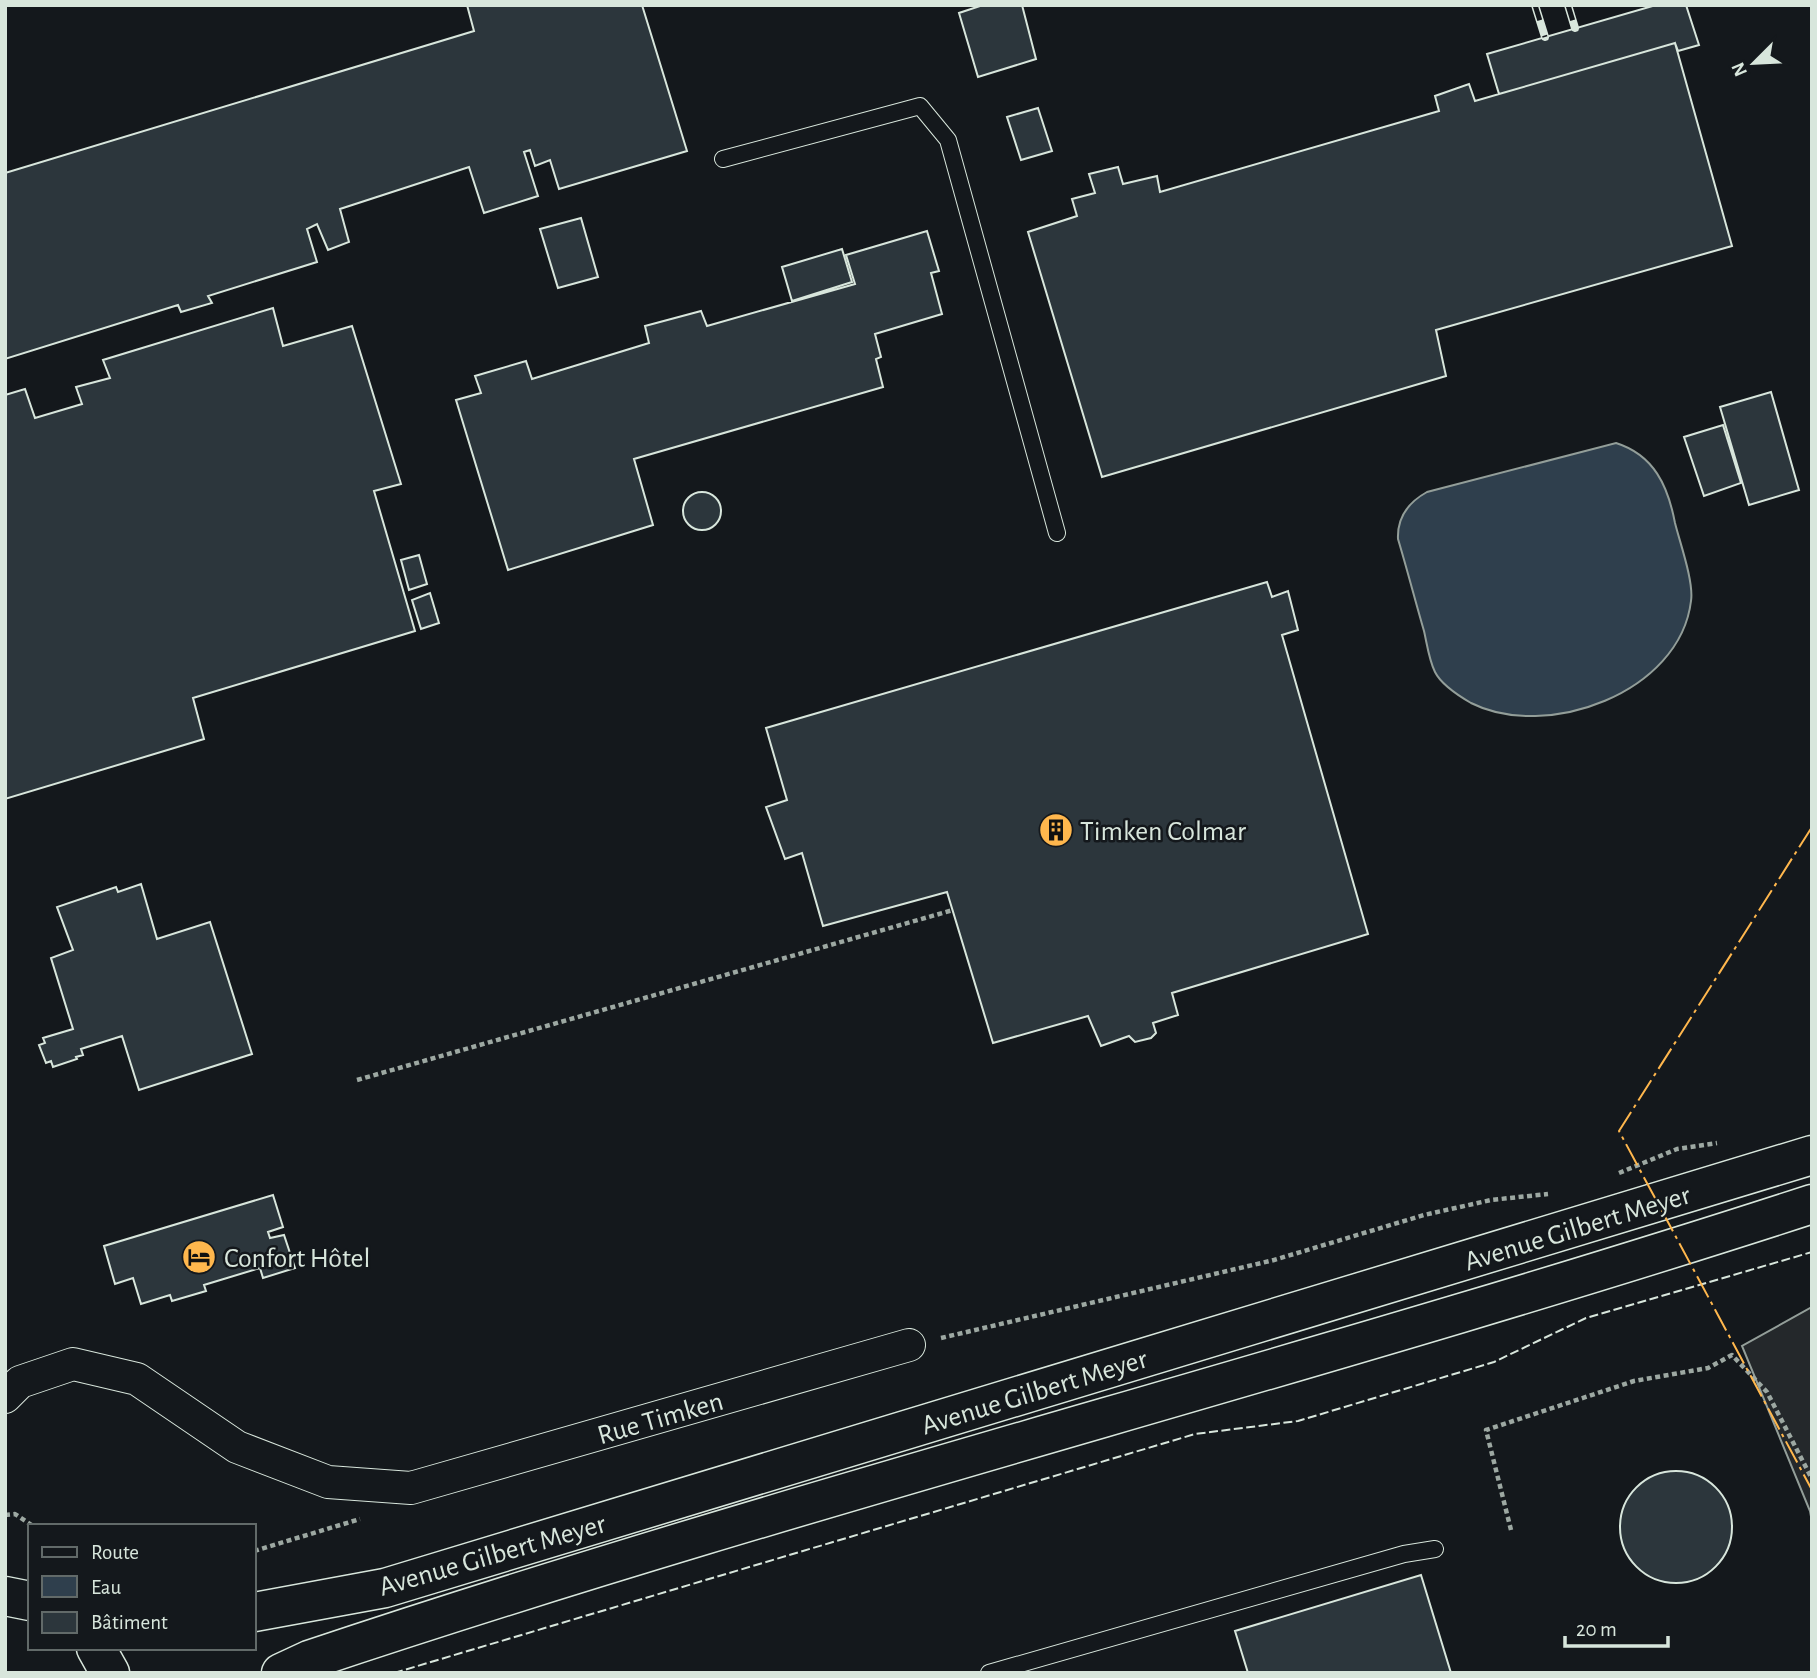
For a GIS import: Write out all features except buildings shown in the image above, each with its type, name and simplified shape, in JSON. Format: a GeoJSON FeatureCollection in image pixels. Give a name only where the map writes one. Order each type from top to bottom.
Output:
{"type":"FeatureCollection","features":[{"type":"Feature","properties":{"kind":"main road","name":"Avenue Gilbert Meyer"},"geometry":{"type":"LineString","coordinates":[[256,1612],[385,1588],[1812,1156]]}},
{"type":"Feature","properties":{"kind":"main road","name":"Avenue Gilbert Meyer"},"geometry":{"type":"LineString","coordinates":[[281,1673],[309,1660],[504,1595],[1375,1340],[1812,1204]]}},
{"type":"Feature","properties":{"kind":"main road"},"geometry":{"type":"LineString","coordinates":[[5,1596],[28,1601]]}},
{"type":"Feature","properties":{"kind":"main road"},"geometry":{"type":"LineString","coordinates":[[97,1650],[110,1673]]}},
{"type":"Feature","properties":{"kind":"street","name":"Rue Timken"},"geometry":{"type":"LineString","coordinates":[[5,1397],[20,1382],[73,1364],[136,1379],[237,1447],[328,1482],[411,1488],[909,1345]]}},
{"type":"Feature","properties":{"kind":"lane"},"geometry":{"type":"LineString","coordinates":[[723,159],[920,106],[948,140],[1057,533]]}},
{"type":"Feature","properties":{"kind":"lane"},"geometry":{"type":"LineString","coordinates":[[989,1673],[1404,1554],[1436,1549]]}},
{"type":"Feature","properties":{"kind":"path"},"geometry":{"type":"LineString","coordinates":[[357,1080],[953,910]]}},
{"type":"Feature","properties":{"kind":"path"},"geometry":{"type":"LineString","coordinates":[[1614,1176],[1677,1149],[1728,1141]]}},
{"type":"Feature","properties":{"kind":"path"},"geometry":{"type":"LineString","coordinates":[[909,1345],[1274,1261],[1423,1215],[1491,1200],[1558,1193]]}},
{"type":"Feature","properties":{"kind":"path"},"geometry":{"type":"LineString","coordinates":[[1511,1531],[1486,1430],[1634,1381],[1709,1368],[1732,1355],[1767,1392],[1812,1479]]}},
{"type":"Feature","properties":{"kind":"path"},"geometry":{"type":"LineString","coordinates":[[5,1515],[15,1514],[30,1524]]}},
{"type":"Feature","properties":{"kind":"path"},"geometry":{"type":"LineString","coordinates":[[256,1550],[363,1518]]}},
{"type":"Feature","properties":{"kind":"shaded area"},"geometry":{"type":"Polygon","coordinates":[[[1812,1307],[1812,1522],[1810,1511],[1742,1346],[1812,1307]]]}},
{"type":"Feature","properties":{"kind":"water"},"geometry":{"type":"Polygon","coordinates":[[[1616,443],[1629,448],[1650,464],[1668,497],[1686,562],[1691,593],[1681,633],[1663,661],[1636,684],[1605,701],[1571,712],[1535,716],[1502,713],[1471,703],[1441,681],[1431,662],[1398,539],[1405,511],[1427,492],[1616,443]]]}},
{"type":"Feature","properties":{"kind":"railway"},"geometry":{"type":"LineString","coordinates":[[1535,5],[1545,37]]}},
{"type":"Feature","properties":{"kind":"railway"},"geometry":{"type":"LineString","coordinates":[[1568,5],[1575,28]]}},
{"type":"Feature","properties":{"kind":"fence"},"geometry":{"type":"LineString","coordinates":[[394,1673],[1195,1434],[1298,1421],[1494,1362],[1586,1318],[1812,1252]]}},
{"type":"Feature","properties":{"kind":"power"},"geometry":{"type":"LineString","coordinates":[[1812,827],[1619,1131],[1812,1490]]}},
{"type":"Feature","properties":{"kind":"place","name":"Timken Colmar"},"geometry":{"type":"Point","coordinates":[1056,830]}},
{"type":"Feature","properties":{"kind":"place","name":"Confort Hôtel"},"geometry":{"type":"Point","coordinates":[199,1257]}}]}
